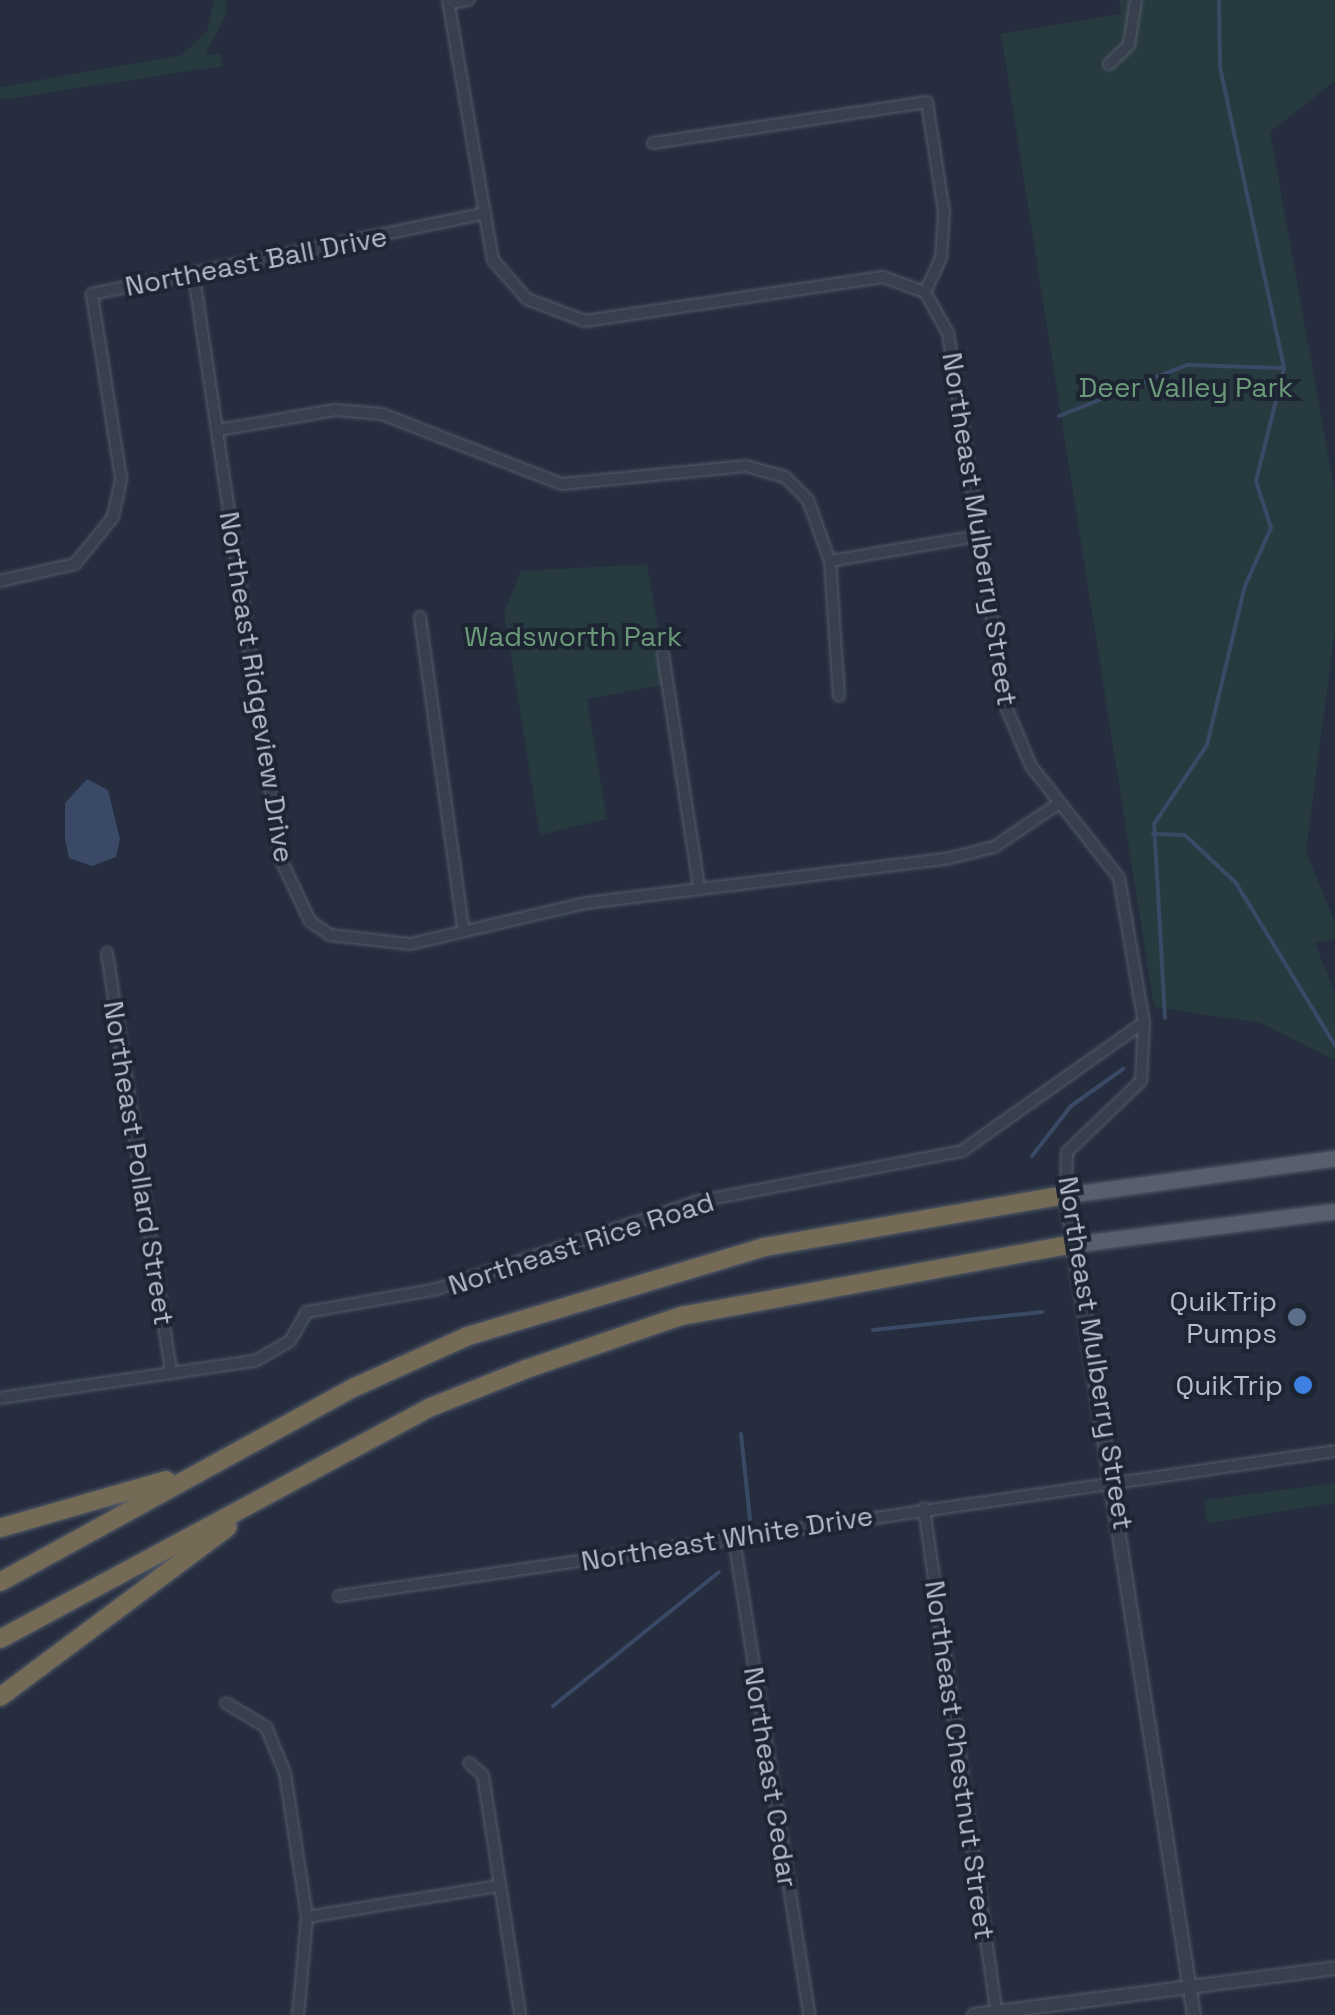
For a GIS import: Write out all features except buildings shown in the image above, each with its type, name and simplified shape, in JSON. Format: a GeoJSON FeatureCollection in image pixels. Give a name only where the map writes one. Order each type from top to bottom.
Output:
{"type":"FeatureCollection","features":[{"type":"Feature","properties":{"kind":"highway"},"geometry":{"type":"LineString","coordinates":[[0,1582],[354,1387],[562,1303],[764,1247],[1066,1195]]}},
{"type":"Feature","properties":{"kind":"highway"},"geometry":{"type":"LineString","coordinates":[[0,1638],[431,1407],[681,1316],[1076,1244]]}},
{"type":"Feature","properties":{"kind":"highway"},"geometry":{"type":"LineString","coordinates":[[0,1528],[222,1458]]}},
{"type":"Feature","properties":{"kind":"highway"},"geometry":{"type":"LineString","coordinates":[[0,1697],[302,1474]]}},
{"type":"Feature","properties":{"kind":"main road"},"geometry":{"type":"LineString","coordinates":[[1066,1195],[1335,1158]]}},
{"type":"Feature","properties":{"kind":"main road"},"geometry":{"type":"LineString","coordinates":[[1076,1244],[1335,1210]]}},
{"type":"Feature","properties":{"kind":"street"},"geometry":{"type":"LineString","coordinates":[[469,0],[448,2],[483,214],[493,260],[527,298],[585,321],[883,277],[926,292],[941,258],[944,212],[927,102],[653,143]]}},
{"type":"Feature","properties":{"kind":"street"},"geometry":{"type":"LineString","coordinates":[[1108,64],[1129,45],[1136,0]]}},
{"type":"Feature","properties":{"kind":"street","name":"Northeast Ball Drive"},"geometry":{"type":"LineString","coordinates":[[0,581],[75,564],[113,517],[122,478],[92,294],[483,214]]}},
{"type":"Feature","properties":{"kind":"street","name":"Northeast Ridgeview Drive"},"geometry":{"type":"LineString","coordinates":[[194,276],[282,860],[310,921],[348,938],[410,944],[463,928],[699,886],[950,858],[994,847],[1058,804]]}},
{"type":"Feature","properties":{"kind":"street","name":"Northeast Mulberry Street"},"geometry":{"type":"LineString","coordinates":[[926,292],[948,333],[984,535],[1006,707],[1058,804],[1119,878],[1144,1022],[1141,1081],[1067,1152],[1066,1195],[1115,1481],[1194,2015]]}},
{"type":"Feature","properties":{"kind":"street"},"geometry":{"type":"LineString","coordinates":[[218,430],[335,410],[382,414],[562,484],[761,467],[797,485],[830,560],[838,696]]}},
{"type":"Feature","properties":{"kind":"street"},"geometry":{"type":"LineString","coordinates":[[830,560],[984,535]]}},
{"type":"Feature","properties":{"kind":"street"},"geometry":{"type":"LineString","coordinates":[[420,617],[463,928]]}},
{"type":"Feature","properties":{"kind":"street"},"geometry":{"type":"LineString","coordinates":[[664,654],[699,886]]}},
{"type":"Feature","properties":{"kind":"street","name":"Northeast Pollard Street"},"geometry":{"type":"LineString","coordinates":[[107,952],[171,1373]]}},
{"type":"Feature","properties":{"kind":"street","name":"Northeast Rice Road"},"geometry":{"type":"LineString","coordinates":[[0,1398],[256,1361],[290,1341],[307,1312],[436,1289],[695,1202],[962,1150],[1144,1022]]}},
{"type":"Feature","properties":{"kind":"street","name":"Northeast White Drive"},"geometry":{"type":"LineString","coordinates":[[339,1596],[1335,1451]]}},
{"type":"Feature","properties":{"kind":"street","name":"Northeast Chestnut Street"},"geometry":{"type":"LineString","coordinates":[[924,1508],[997,2013]]}},
{"type":"Feature","properties":{"kind":"street","name":"Northeast Cedar"},"geometry":{"type":"LineString","coordinates":[[734,1539],[808,2015]]}},
{"type":"Feature","properties":{"kind":"street"},"geometry":{"type":"LineString","coordinates":[[226,1703],[266,1726],[285,1773],[306,1918],[298,2015]]}},
{"type":"Feature","properties":{"kind":"street"},"geometry":{"type":"LineString","coordinates":[[469,1764],[483,1776],[520,2015]]}},
{"type":"Feature","properties":{"kind":"street"},"geometry":{"type":"LineString","coordinates":[[306,1918],[499,1886]]}},
{"type":"Feature","properties":{"kind":"street"},"geometry":{"type":"LineString","coordinates":[[974,2015],[1335,1968]]}},
{"type":"Feature","properties":{"kind":"green space"},"geometry":{"type":"Polygon","coordinates":[[[214,0],[226,0],[226,15],[205,55],[220,54],[223,66],[0,100],[0,87],[182,55],[207,31],[214,0]]]}},
{"type":"Feature","properties":{"kind":"green space","name":"Deer Valley Park"},"geometry":{"type":"Polygon","coordinates":[[[1119,0],[1335,0],[1335,81],[1270,132],[1335,493],[1335,629],[1306,852],[1335,922],[1335,939],[1315,943],[1335,993],[1335,1060],[1261,1023],[1154,1007],[1001,34],[1121,14],[1119,0]]]}},
{"type":"Feature","properties":{"kind":"green space","name":"Wadsworth Park"},"geometry":{"type":"Polygon","coordinates":[[[647,564],[668,684],[587,699],[607,819],[540,835],[504,613],[521,571],[647,564]]]}},
{"type":"Feature","properties":{"kind":"green space"},"geometry":{"type":"Polygon","coordinates":[[[1335,1483],[1335,1503],[1207,1523],[1204,1500],[1335,1483]]]}},
{"type":"Feature","properties":{"kind":"water"},"geometry":{"type":"Polygon","coordinates":[[[87,779],[108,790],[120,839],[116,857],[92,866],[69,858],[65,839],[65,803],[87,779]]]}},
{"type":"Feature","properties":{"kind":"waterway"},"geometry":{"type":"LineString","coordinates":[[1165,1018],[1154,824],[1207,745],[1245,586],[1271,528],[1256,481],[1284,368],[1220,68],[1219,0]]}},
{"type":"Feature","properties":{"kind":"waterway"},"geometry":{"type":"LineString","coordinates":[[1059,416],[1187,365],[1282,368]]}},
{"type":"Feature","properties":{"kind":"waterway"},"geometry":{"type":"LineString","coordinates":[[1153,834],[1185,835],[1236,883],[1335,1045]]}},
{"type":"Feature","properties":{"kind":"waterway"},"geometry":{"type":"LineString","coordinates":[[1032,1156],[1071,1106],[1123,1069]]}},
{"type":"Feature","properties":{"kind":"waterway"},"geometry":{"type":"LineString","coordinates":[[873,1330],[1042,1312]]}},
{"type":"Feature","properties":{"kind":"waterway"},"geometry":{"type":"LineString","coordinates":[[741,1434],[750,1520]]}},
{"type":"Feature","properties":{"kind":"waterway"},"geometry":{"type":"LineString","coordinates":[[553,1706],[719,1572]]}},
{"type":"Feature","properties":{"kind":"place","name":"QuikTrip Pumps"},"geometry":{"type":"Point","coordinates":[1297,1317]}},
{"type":"Feature","properties":{"kind":"place","name":"QuikTrip"},"geometry":{"type":"Point","coordinates":[1303,1385]}}]}
